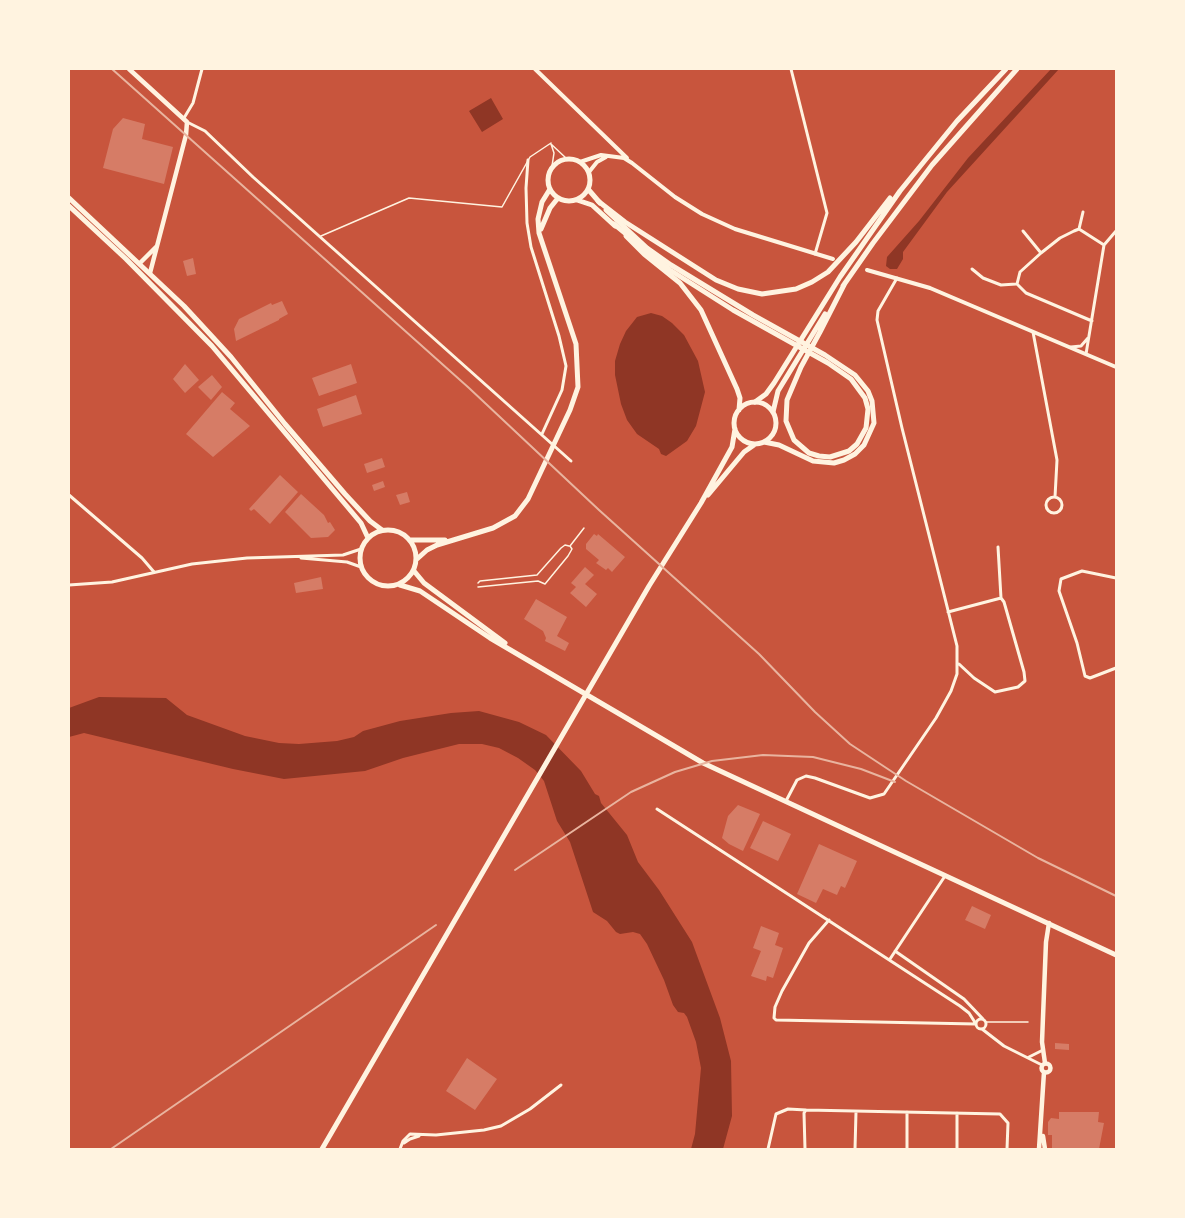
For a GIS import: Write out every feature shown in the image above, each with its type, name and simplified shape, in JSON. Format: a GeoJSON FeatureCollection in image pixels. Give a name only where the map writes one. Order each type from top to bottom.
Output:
{"type":"FeatureCollection","features":[{"type":"Feature","properties":{"kind":"main road"},"geometry":{"type":"LineString","coordinates":[[129,69],[186,120],[186,135],[150,273]]}},
{"type":"Feature","properties":{"kind":"main road"},"geometry":{"type":"LineString","coordinates":[[738,410],[766,394],[809,325],[900,191],[957,121],[1006,69]]}},
{"type":"Feature","properties":{"kind":"main road"},"geometry":{"type":"LineString","coordinates":[[764,442],[774,432],[776,426],[773,412],[778,391],[818,330],[845,283],[926,173],[1017,69]]}},
{"type":"Feature","properties":{"kind":"main road"},"geometry":{"type":"LineString","coordinates":[[322,1149],[732,447],[734,423],[740,398],[710,329],[694,300],[680,284],[644,254],[592,204],[558,198],[550,189],[548,177],[552,166],[561,160],[580,162],[589,172],[588,189],[577,200]]}},
{"type":"Feature","properties":{"kind":"main road"},"geometry":{"type":"LineString","coordinates":[[417,559],[427,550],[450,540],[493,528],[514,516],[528,499],[538,479],[560,434],[578,387],[579,365],[576,344],[540,233],[538,219],[550,189]]}},
{"type":"Feature","properties":{"kind":"main road"},"geometry":{"type":"LineString","coordinates":[[588,189],[618,222],[671,266],[825,355],[855,375],[868,391],[872,401],[874,423],[864,444],[855,454],[834,462],[813,461],[778,445],[764,442],[756,444],[744,452],[701,503]]}},
{"type":"Feature","properties":{"kind":"main road"},"geometry":{"type":"LineString","coordinates":[[598,201],[625,222],[716,280],[738,289],[762,294],[796,289],[828,272],[856,242],[890,198],[900,191]]}},
{"type":"Feature","properties":{"kind":"main road"},"geometry":{"type":"LineString","coordinates":[[69,198],[140,263],[231,357],[285,424],[370,521],[382,530],[399,532],[410,540],[417,559],[411,576],[400,585]]}},
{"type":"Feature","properties":{"kind":"main road"},"geometry":{"type":"LineString","coordinates":[[540,233],[550,208],[558,198]]}},
{"type":"Feature","properties":{"kind":"main road"},"geometry":{"type":"LineString","coordinates":[[69,206],[126,259],[212,346],[361,523],[368,538]]}},
{"type":"Feature","properties":{"kind":"main road"},"geometry":{"type":"LineString","coordinates":[[614,224],[678,276],[733,310],[828,363],[851,379],[865,398],[868,418],[863,436],[849,451],[830,457],[809,453],[794,440],[789,430],[786,411],[790,392],[801,367],[818,330]]}},
{"type":"Feature","properties":{"kind":"main road"},"geometry":{"type":"LineString","coordinates":[[140,263],[158,245]]}},
{"type":"Feature","properties":{"kind":"main road"},"geometry":{"type":"LineString","coordinates":[[755,402],[768,407],[773,412]]}},
{"type":"Feature","properties":{"kind":"main road"},"geometry":{"type":"LineString","coordinates":[[735,429],[745,441],[756,444]]}},
{"type":"Feature","properties":{"kind":"main road"},"geometry":{"type":"LineString","coordinates":[[382,530],[368,538],[361,549],[361,567],[364,574],[375,584],[386,587],[400,585],[420,591],[490,638],[703,763],[1116,955]]}},
{"type":"Feature","properties":{"kind":"main road"},"geometry":{"type":"LineString","coordinates":[[410,540],[450,540]]}},
{"type":"Feature","properties":{"kind":"main road"},"geometry":{"type":"LineString","coordinates":[[414,571],[424,583],[518,654]]}},
{"type":"Feature","properties":{"kind":"main road"},"geometry":{"type":"LineString","coordinates":[[1039,1149],[1044,1072],[1050,1068],[1043,1064],[1046,942],[1049,923]]}},
{"type":"Feature","properties":{"kind":"main road"},"geometry":{"type":"LineString","coordinates":[[1041,1130],[1045,1149]]}},
{"type":"Feature","properties":{"kind":"street"},"geometry":{"type":"LineString","coordinates":[[202,69],[186,120],[205,131],[253,177],[571,460]]}},
{"type":"Feature","properties":{"kind":"street"},"geometry":{"type":"LineString","coordinates":[[535,69],[632,163],[675,197],[702,214],[735,230],[833,259]]}},
{"type":"Feature","properties":{"kind":"street"},"geometry":{"type":"LineString","coordinates":[[791,69],[827,213],[815,254]]}},
{"type":"Feature","properties":{"kind":"street"},"geometry":{"type":"LineString","coordinates":[[580,162],[594,156],[608,156],[624,158],[632,163]]}},
{"type":"Feature","properties":{"kind":"street"},"geometry":{"type":"LineString","coordinates":[[589,172],[597,162],[608,156]]}},
{"type":"Feature","properties":{"kind":"street"},"geometry":{"type":"LineString","coordinates":[[528,160],[527,223],[531,247],[566,366],[562,390],[542,434]]}},
{"type":"Feature","properties":{"kind":"street"},"geometry":{"type":"LineString","coordinates":[[1079,229],[1083,212]]}},
{"type":"Feature","properties":{"kind":"street"},"geometry":{"type":"LineString","coordinates":[[1079,229],[1104,245]]}},
{"type":"Feature","properties":{"kind":"street"},"geometry":{"type":"LineString","coordinates":[[1017,284],[1020,272],[1041,253],[1060,238],[1079,229]]}},
{"type":"Feature","properties":{"kind":"street"},"geometry":{"type":"LineString","coordinates":[[1023,231],[1041,253]]}},
{"type":"Feature","properties":{"kind":"street"},"geometry":{"type":"LineString","coordinates":[[1086,354],[1104,245],[1116,231]]}},
{"type":"Feature","properties":{"kind":"street"},"geometry":{"type":"LineString","coordinates":[[972,269],[983,278],[1001,285],[1017,284],[1026,293],[1092,321]]}},
{"type":"Feature","properties":{"kind":"street"},"geometry":{"type":"LineString","coordinates":[[867,270],[930,288],[1116,367]]}},
{"type":"Feature","properties":{"kind":"street"},"geometry":{"type":"LineString","coordinates":[[785,802],[797,780],[806,776],[870,798],[879,796],[888,790],[951,691],[958,664],[957,646],[877,320],[878,311],[897,278]]}},
{"type":"Feature","properties":{"kind":"street"},"geometry":{"type":"LineString","coordinates":[[1033,332],[1057,460],[1055,497]]}},
{"type":"Feature","properties":{"kind":"street"},"geometry":{"type":"LineString","coordinates":[[1070,347],[1081,346],[1089,336]]}},
{"type":"Feature","properties":{"kind":"street"},"geometry":{"type":"LineString","coordinates":[[69,495],[142,558],[154,572]]}},
{"type":"Feature","properties":{"kind":"street"},"geometry":{"type":"LineString","coordinates":[[1055,497],[1059,499],[1061,506],[1059,510],[1052,512],[1048,510],[1047,502],[1050,498],[1055,497]]}},
{"type":"Feature","properties":{"kind":"street"},"geometry":{"type":"LineString","coordinates":[[958,664],[994,692],[1022,685],[1024,681],[1024,672],[1001,598],[998,547]]}},
{"type":"Feature","properties":{"kind":"street"},"geometry":{"type":"LineString","coordinates":[[69,585],[94,585],[192,564],[247,558],[346,555],[361,549]]}},
{"type":"Feature","properties":{"kind":"street"},"geometry":{"type":"LineString","coordinates":[[288,557],[347,562],[361,567]]}},
{"type":"Feature","properties":{"kind":"street"},"geometry":{"type":"LineString","coordinates":[[1116,578],[1082,571],[1061,579],[1059,591],[1077,643],[1084,676],[1090,678],[1116,668]]}},
{"type":"Feature","properties":{"kind":"street"},"geometry":{"type":"LineString","coordinates":[[948,612],[1001,598]]}},
{"type":"Feature","properties":{"kind":"street"},"geometry":{"type":"LineString","coordinates":[[657,809],[890,959],[967,1012],[978,1028],[1004,1046],[1043,1064]]}},
{"type":"Feature","properties":{"kind":"street"},"geometry":{"type":"LineString","coordinates":[[890,959],[945,876]]}},
{"type":"Feature","properties":{"kind":"street"},"geometry":{"type":"LineString","coordinates":[[829,920],[808,943],[782,991],[775,1007],[774,1018],[776,1020],[976,1024],[978,1020],[985,1021]]}},
{"type":"Feature","properties":{"kind":"street"},"geometry":{"type":"LineString","coordinates":[[895,951],[964,999],[985,1021],[986,1026],[982,1029]]}},
{"type":"Feature","properties":{"kind":"street"},"geometry":{"type":"LineString","coordinates":[[1028,1058],[1043,1050]]}},
{"type":"Feature","properties":{"kind":"street"},"geometry":{"type":"LineString","coordinates":[[400,1148],[410,1138],[495,1128],[530,1109],[561,1085]]}},
{"type":"Feature","properties":{"kind":"street"},"geometry":{"type":"LineString","coordinates":[[768,1149],[776,1114],[788,1108],[1000,1114],[1008,1123],[1007,1149]]}},
{"type":"Feature","properties":{"kind":"street"},"geometry":{"type":"LineString","coordinates":[[805,1149],[804,1113],[806,1110]]}},
{"type":"Feature","properties":{"kind":"street"},"geometry":{"type":"LineString","coordinates":[[855,1149],[856,1111]]}},
{"type":"Feature","properties":{"kind":"street"},"geometry":{"type":"LineString","coordinates":[[906,1149],[907,1112]]}},
{"type":"Feature","properties":{"kind":"street"},"geometry":{"type":"LineString","coordinates":[[957,1113],[957,1149]]}},
{"type":"Feature","properties":{"kind":"lane"},"geometry":{"type":"LineString","coordinates":[[320,237],[409,198],[502,207],[530,157],[551,143]]}},
{"type":"Feature","properties":{"kind":"lane"},"geometry":{"type":"LineString","coordinates":[[551,143],[567,159]]}},
{"type":"Feature","properties":{"kind":"lane"},"geometry":{"type":"LineString","coordinates":[[551,143],[554,153],[552,166]]}},
{"type":"Feature","properties":{"kind":"lane"},"geometry":{"type":"LineString","coordinates":[[478,587],[538,581],[545,584],[568,556],[572,549],[570,546],[584,528]]}},
{"type":"Feature","properties":{"kind":"lane"},"geometry":{"type":"LineString","coordinates":[[478,583],[480,580],[537,574],[561,548],[565,545],[570,546]]}},
{"type":"Feature","properties":{"kind":"lane"},"geometry":{"type":"LineString","coordinates":[[537,574],[538,581]]}},
{"type":"Feature","properties":{"kind":"lane"},"geometry":{"type":"LineString","coordinates":[[985,1021],[1028,1022]]}},
{"type":"Feature","properties":{"kind":"shaded area"},"geometry":{"type":"Polygon","coordinates":[[[1051,69],[1059,69],[947,192],[903,252],[903,259],[897,269],[890,269],[886,266],[887,257],[919,221],[968,158],[1051,69]]]}},
{"type":"Feature","properties":{"kind":"shaded area"},"geometry":{"type":"Polygon","coordinates":[[[491,98],[503,119],[482,132],[469,111],[491,98]]]}},
{"type":"Feature","properties":{"kind":"shaded area"},"geometry":{"type":"Polygon","coordinates":[[[651,313],[662,316],[684,335],[698,361],[705,392],[696,426],[687,441],[666,456],[637,434],[627,420],[615,375],[615,361],[626,331],[637,317],[651,313]]]}},
{"type":"Feature","properties":{"kind":"shaded area"},"geometry":{"type":"Polygon","coordinates":[[[99,697],[166,698],[187,715],[245,736],[279,743],[337,741],[400,721],[479,711],[519,722],[546,735],[581,771],[595,794],[599,796],[601,803],[627,835],[638,862],[692,942],[720,1018],[731,1061],[732,1116],[723,1149],[691,1149],[695,1134],[701,1068],[696,1042],[687,1017],[684,1013],[678,1012],[673,1005],[664,980],[640,934],[633,932],[620,934],[607,921],[593,912],[570,842],[557,821],[544,781],[535,770],[499,748],[482,744],[459,744],[403,758],[365,771],[284,779],[84,733],[69,737],[69,708],[99,697]]]}},
{"type":"Feature","properties":{"kind":"building"},"geometry":{"type":"Polygon","coordinates":[[[123,118],[145,124],[142,139],[173,147],[164,184],[103,168],[113,129],[123,118]]]}},
{"type":"Feature","properties":{"kind":"building"},"geometry":{"type":"Polygon","coordinates":[[[193,258],[196,274],[187,276],[183,261],[193,258]]]}},
{"type":"Feature","properties":{"kind":"building"},"geometry":{"type":"Polygon","coordinates":[[[282,301],[288,314],[236,341],[234,329],[239,319],[271,303],[272,305],[282,301]]]}},
{"type":"Feature","properties":{"kind":"building"},"geometry":{"type":"Polygon","coordinates":[[[185,364],[199,380],[185,393],[173,379],[185,364]]]}},
{"type":"Feature","properties":{"kind":"building"},"geometry":{"type":"Polygon","coordinates":[[[351,364],[357,383],[319,396],[312,378],[351,364]]]}},
{"type":"Feature","properties":{"kind":"building"},"geometry":{"type":"Polygon","coordinates":[[[212,375],[222,387],[211,400],[198,387],[212,375]]]}},
{"type":"Feature","properties":{"kind":"building"},"geometry":{"type":"Polygon","coordinates":[[[222,392],[235,403],[230,409],[250,426],[213,457],[186,434],[222,392]]]}},
{"type":"Feature","properties":{"kind":"building"},"geometry":{"type":"Polygon","coordinates":[[[356,395],[362,414],[323,427],[317,409],[356,395]]]}},
{"type":"Feature","properties":{"kind":"building"},"geometry":{"type":"Polygon","coordinates":[[[382,458],[385,467],[367,473],[364,464],[382,458]]]}},
{"type":"Feature","properties":{"kind":"building"},"geometry":{"type":"Polygon","coordinates":[[[280,475],[298,492],[270,524],[254,509],[251,511],[249,509],[280,475]]]}},
{"type":"Feature","properties":{"kind":"building"},"geometry":{"type":"Polygon","coordinates":[[[383,481],[385,487],[374,491],[372,485],[383,481]]]}},
{"type":"Feature","properties":{"kind":"building"},"geometry":{"type":"Polygon","coordinates":[[[407,492],[410,502],[400,505],[396,495],[407,492]]]}},
{"type":"Feature","properties":{"kind":"building"},"geometry":{"type":"Polygon","coordinates":[[[301,494],[324,515],[328,523],[330,522],[335,530],[328,537],[311,538],[285,512],[301,494]]]}},
{"type":"Feature","properties":{"kind":"building"},"geometry":{"type":"Polygon","coordinates":[[[594,534],[597,536],[598,534],[625,557],[612,572],[596,563],[599,560],[586,549],[586,544],[594,534]]]}},
{"type":"Feature","properties":{"kind":"building"},"geometry":{"type":"Polygon","coordinates":[[[585,567],[594,575],[585,584],[597,594],[586,607],[570,593],[576,587],[571,583],[585,567]]]}},
{"type":"Feature","properties":{"kind":"building"},"geometry":{"type":"Polygon","coordinates":[[[321,577],[323,589],[296,593],[294,583],[321,577]]]}},
{"type":"Feature","properties":{"kind":"building"},"geometry":{"type":"Polygon","coordinates":[[[536,599],[567,617],[557,636],[569,643],[565,651],[545,641],[543,631],[524,619],[536,599]]]}},
{"type":"Feature","properties":{"kind":"building"},"geometry":{"type":"Polygon","coordinates":[[[738,805],[760,814],[743,851],[722,838],[728,816],[738,805]]]}},
{"type":"Feature","properties":{"kind":"building"},"geometry":{"type":"Polygon","coordinates":[[[763,821],[791,834],[778,861],[750,848],[763,821]]]}},
{"type":"Feature","properties":{"kind":"building"},"geometry":{"type":"Polygon","coordinates":[[[819,844],[857,861],[845,888],[841,886],[837,895],[823,889],[816,903],[797,894],[819,844]]]}},
{"type":"Feature","properties":{"kind":"building"},"geometry":{"type":"Polygon","coordinates":[[[972,906],[991,915],[985,929],[965,920],[972,906]]]}},
{"type":"Feature","properties":{"kind":"building"},"geometry":{"type":"Polygon","coordinates":[[[761,926],[779,933],[775,945],[783,948],[773,978],[767,976],[766,981],[751,976],[761,951],[753,948],[761,926]]]}},
{"type":"Feature","properties":{"kind":"building"},"geometry":{"type":"Polygon","coordinates":[[[1055,1043],[1069,1044],[1069,1050],[1055,1049],[1055,1043]]]}},
{"type":"Feature","properties":{"kind":"building"},"geometry":{"type":"Polygon","coordinates":[[[467,1058],[497,1079],[475,1110],[446,1091],[467,1058]]]}},
{"type":"Feature","properties":{"kind":"building"},"geometry":{"type":"Polygon","coordinates":[[[1059,1112],[1099,1112],[1098,1122],[1104,1123],[1099,1149],[1052,1149],[1052,1135],[1048,1135],[1048,1122],[1051,1118],[1059,1119],[1059,1112]]]}},
{"type":"Feature","properties":{"kind":"railway"},"geometry":{"type":"LineString","coordinates":[[112,69],[469,388],[599,510],[759,654],[815,712],[850,744],[906,781],[1038,858],[1116,896]]}},
{"type":"Feature","properties":{"kind":"railway"},"geometry":{"type":"LineString","coordinates":[[515,870],[631,792],[675,772],[712,761],[763,755],[813,757],[861,769],[895,782]]}},
{"type":"Feature","properties":{"kind":"railway"},"geometry":{"type":"LineString","coordinates":[[111,1149],[436,925]]}}]}
